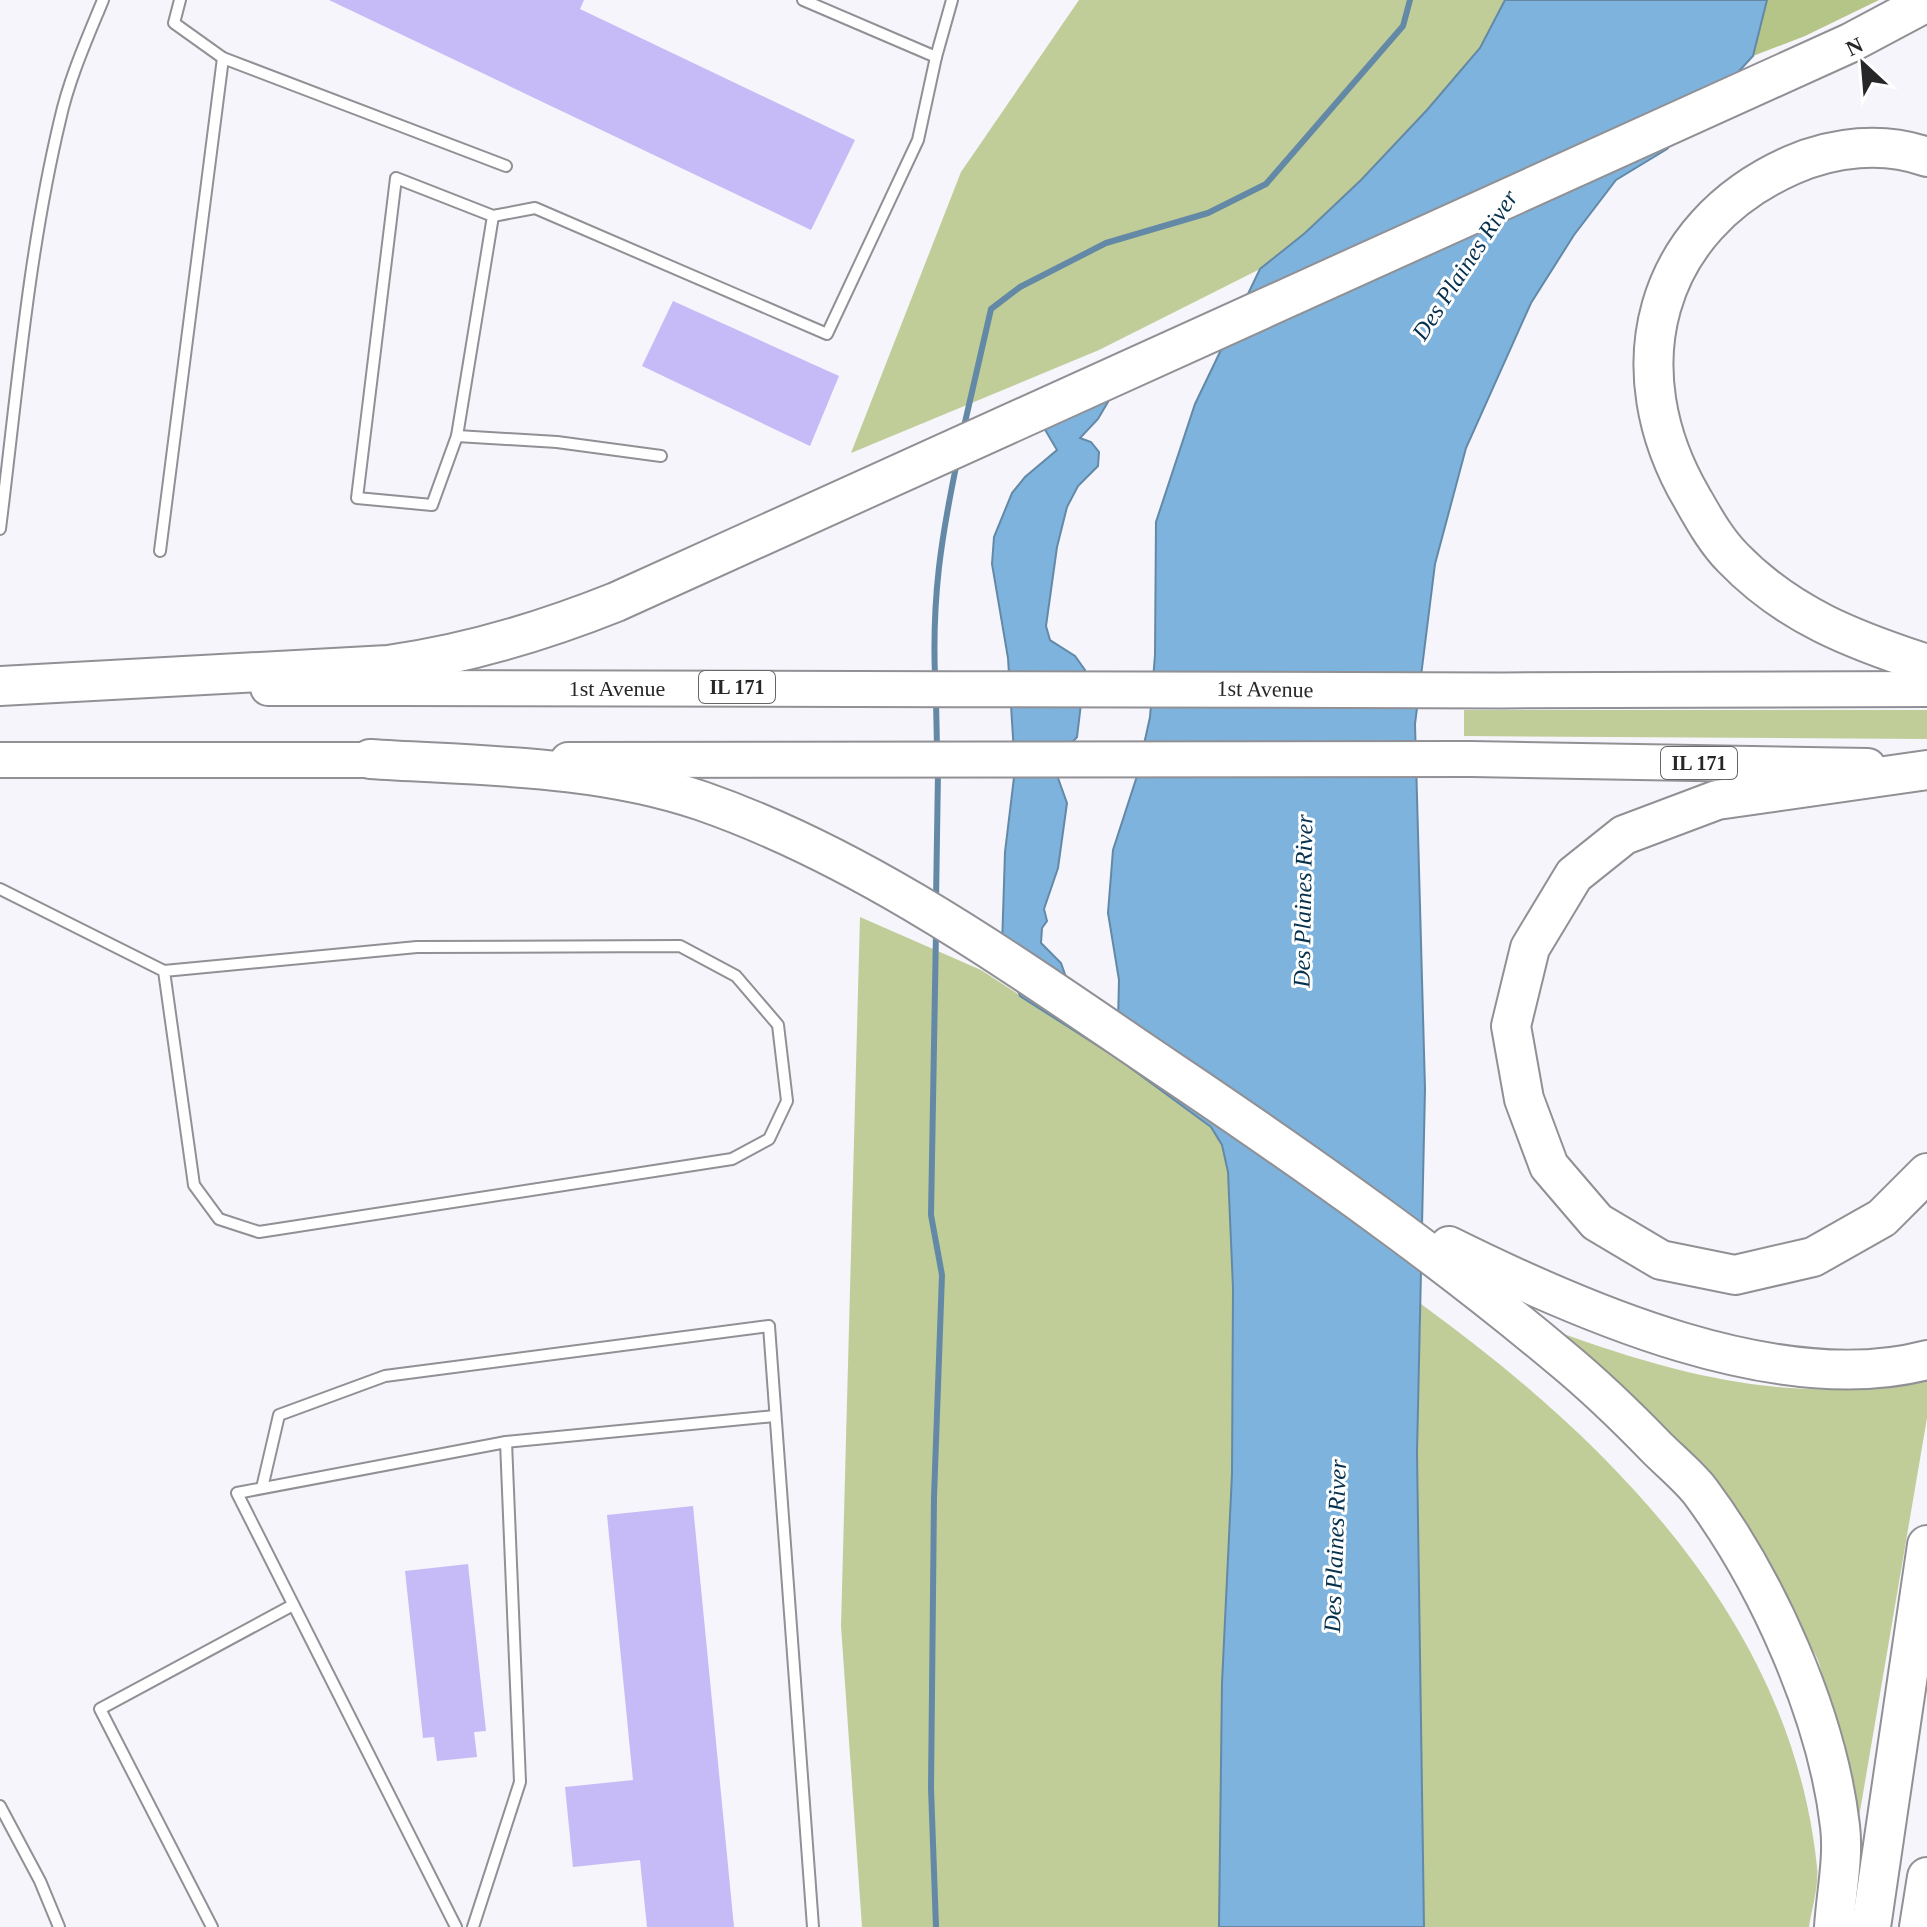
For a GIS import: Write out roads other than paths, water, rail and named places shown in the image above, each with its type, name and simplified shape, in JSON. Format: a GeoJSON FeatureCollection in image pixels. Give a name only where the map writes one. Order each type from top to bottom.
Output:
{"type":"FeatureCollection","features":[{"type":"Feature","properties":{"kind":"highway"},"geometry":{"type":"LineString","coordinates":[[0,687],[388,665],[441,658],[556,626],[616,602],[1850,43],[1927,2]]}},
{"type":"Feature","properties":{"kind":"highway"},"geometry":{"type":"LineString","coordinates":[[1927,157],[1872,146],[1814,155],[1762,178],[1709,220],[1674,271],[1655,331],[1651,383],[1660,429],[1680,477],[1731,557],[1773,594],[1813,621],[1855,641],[1927,664]]}},
{"type":"Feature","properties":{"kind":"highway"},"geometry":{"type":"LineString","coordinates":[[370,759],[521,769],[614,781],[697,799],[765,825],[831,857],[981,944],[1348,1191],[1518,1299],[1603,1393],[1699,1489],[1772,1609],[1819,1725],[1841,1829],[1834,1927]]}},
{"type":"Feature","properties":{"kind":"highway"},"geometry":{"type":"LineString","coordinates":[[1927,769],[1717,800],[1624,835],[1574,875],[1530,948],[1511,1026],[1524,1099],[1549,1166],[1597,1222],[1661,1260],[1735,1275],[1813,1257],[1882,1218],[1927,1173]]}},
{"type":"Feature","properties":{"kind":"highway"},"geometry":{"type":"LineString","coordinates":[[1518,1299],[1712,1351],[1818,1368],[1913,1364]]}},
{"type":"Feature","properties":{"kind":"highway"},"geometry":{"type":"LineString","coordinates":[[1871,1927],[1927,1545]]}},
{"type":"Feature","properties":{"kind":"highway"},"geometry":{"type":"LineString","coordinates":[[1919,1927],[1927,1877]]}},
{"type":"Feature","properties":{"kind":"main road","name":"1st Avenue"},"geometry":{"type":"LineString","coordinates":[[0,687],[1092,687],[1474,692],[1927,689]]}},
{"type":"Feature","properties":{"kind":"main road","name":"IL 171"},"geometry":{"type":"LineString","coordinates":[[0,760],[1471,759],[1927,769]]}},
{"type":"Feature","properties":{"kind":"lane"},"geometry":{"type":"LineString","coordinates":[[0,529],[35,247],[60,119],[73,75],[103,0]]}},
{"type":"Feature","properties":{"kind":"lane"},"geometry":{"type":"LineString","coordinates":[[180,0],[174,23],[223,58],[506,166]]}},
{"type":"Feature","properties":{"kind":"lane"},"geometry":{"type":"LineString","coordinates":[[803,0],[936,57]]}},
{"type":"Feature","properties":{"kind":"lane"},"geometry":{"type":"LineString","coordinates":[[493,216],[457,436],[432,505],[357,498],[396,178],[493,216],[535,208],[827,334],[918,140],[952,0]]}},
{"type":"Feature","properties":{"kind":"lane"},"geometry":{"type":"LineString","coordinates":[[160,551],[223,58]]}},
{"type":"Feature","properties":{"kind":"lane"},"geometry":{"type":"LineString","coordinates":[[457,436],[557,442],[661,456]]}},
{"type":"Feature","properties":{"kind":"lane"},"geometry":{"type":"LineString","coordinates":[[0,889],[164,971],[417,947],[680,946],[736,976],[778,1025],[787,1101],[769,1139],[732,1159],[259,1232],[219,1219],[194,1185],[164,971]]}},
{"type":"Feature","properties":{"kind":"lane"},"geometry":{"type":"LineString","coordinates":[[262,1488],[279,1415],[385,1376],[769,1326],[813,1927]]}},
{"type":"Feature","properties":{"kind":"lane"},"geometry":{"type":"LineString","coordinates":[[456,1927],[237,1493],[506,1442],[775,1416]]}},
{"type":"Feature","properties":{"kind":"lane"},"geometry":{"type":"LineString","coordinates":[[473,1927],[520,1782],[506,1442]]}},
{"type":"Feature","properties":{"kind":"lane"},"geometry":{"type":"LineString","coordinates":[[212,1927],[100,1709],[293,1605]]}},
{"type":"Feature","properties":{"kind":"lane"},"geometry":{"type":"LineString","coordinates":[[0,1806],[40,1881],[59,1927]]}},
{"type":"Feature","properties":{"kind":"water","name":"Des Plaines River"},"geometry":{"type":"Polygon","coordinates":[[[1505,0],[1767,0],[1753,56],[1667,149],[1616,180],[1574,235],[1531,303],[1466,448],[1435,564],[1415,724],[1425,1089],[1417,1453],[1424,1927],[1219,1927],[1222,1683],[1232,1474],[1233,1288],[1228,1172],[1222,1145],[1211,1127],[1117,1058],[1020,996],[1002,946],[1005,852],[1015,769],[1008,658],[992,564],[994,537],[1012,493],[1025,477],[1057,450],[1044,428],[1112,395],[1098,419],[1080,438],[1091,442],[1099,452],[1098,466],[1078,486],[1067,507],[1057,547],[1046,626],[1050,640],[1075,656],[1085,670],[1077,737],[1053,764],[1067,803],[1058,868],[1044,909],[1047,921],[1042,928],[1041,943],[1061,963],[1067,980],[1118,1022],[1119,980],[1108,913],[1113,850],[1137,776],[1150,717],[1155,655],[1156,522],[1195,404],[1260,269],[1305,233],[1361,180],[1427,110],[1480,48],[1505,0]]]}},
{"type":"Feature","properties":{"kind":"waterway"},"geometry":{"type":"LineString","coordinates":[[963,431],[991,309],[1020,287],[1106,243],[1208,213],[1266,184],[1403,26],[1410,0]]}},
{"type":"Feature","properties":{"kind":"waterway"},"geometry":{"type":"LineString","coordinates":[[935,677],[939,568],[957,462]]}},
{"type":"Feature","properties":{"kind":"waterway"},"geometry":{"type":"LineString","coordinates":[[936,700],[937,749]]}},
{"type":"Feature","properties":{"kind":"waterway"},"geometry":{"type":"LineString","coordinates":[[936,901],[938,772]]}},
{"type":"Feature","properties":{"kind":"waterway"},"geometry":{"type":"LineString","coordinates":[[936,932],[931,1215],[942,1275],[934,1497],[931,1788],[936,1927]]}}]}
